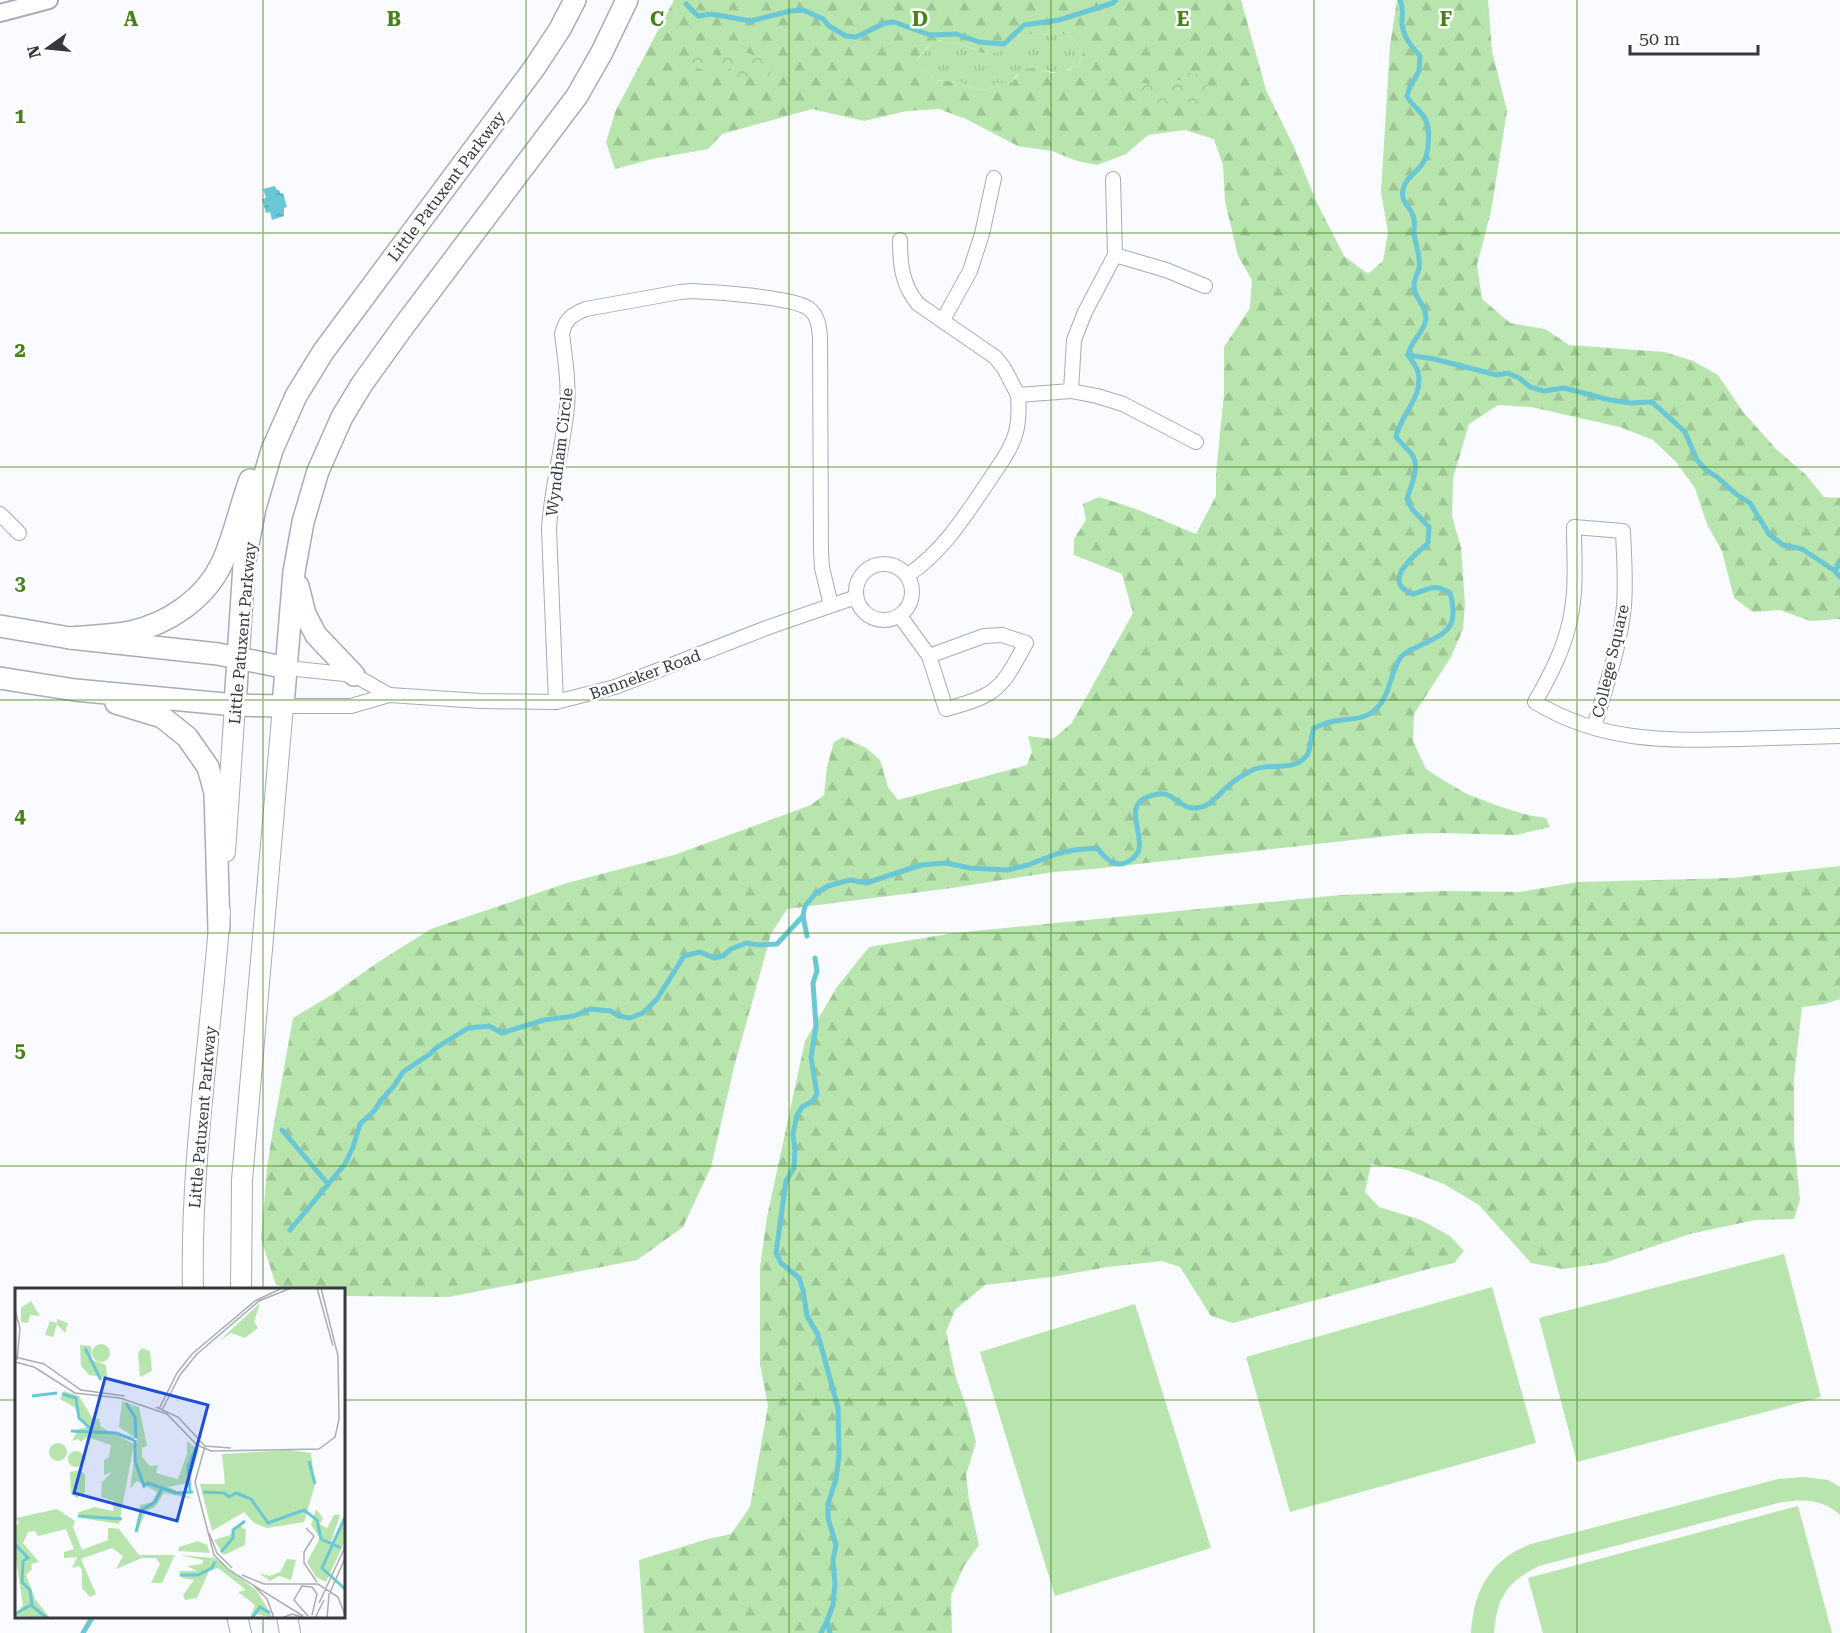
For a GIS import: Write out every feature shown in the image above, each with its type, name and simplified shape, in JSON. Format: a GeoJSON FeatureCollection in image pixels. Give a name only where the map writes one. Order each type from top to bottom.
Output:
{"type":"FeatureCollection","features":[{"type":"Feature","properties":{"kind":"main road","name":"Little Patuxent Parkway"},"geometry":{"type":"LineString","coordinates":[[193,1288],[196,1178],[219,928],[244,565],[255,508],[272,450],[296,396],[323,352],[535,67],[560,29],[575,0]]}},
{"type":"Feature","properties":{"kind":"main road"},"geometry":{"type":"LineString","coordinates":[[241,1288],[242,1180],[294,572],[303,522],[318,471],[342,417],[362,384],[577,96],[602,52],[627,0]]}},
{"type":"Feature","properties":{"kind":"main road"},"geometry":{"type":"LineString","coordinates":[[70,638],[128,633],[155,625],[175,614],[204,591],[214,578],[229,545],[241,504],[262,448],[296,396]]}},
{"type":"Feature","properties":{"kind":"main road"},"geometry":{"type":"LineString","coordinates":[[294,572],[305,614],[316,635],[354,675]]}},
{"type":"Feature","properties":{"kind":"main road"},"geometry":{"type":"LineString","coordinates":[[0,626],[70,638],[238,657],[287,668]]}},
{"type":"Feature","properties":{"kind":"main road"},"geometry":{"type":"LineString","coordinates":[[0,678],[75,690],[235,705],[283,706]]}},
{"type":"Feature","properties":{"kind":"main road"},"geometry":{"type":"LineString","coordinates":[[75,690],[162,717],[187,737],[208,766],[215,793],[219,928]]}},
{"type":"Feature","properties":{"kind":"main road"},"geometry":{"type":"LineString","coordinates":[[237,1618],[241,1633]]}},
{"type":"Feature","properties":{"kind":"main road"},"geometry":{"type":"LineString","coordinates":[[287,1618],[290,1633]]}},
{"type":"Feature","properties":{"kind":"street"},"geometry":{"type":"LineString","coordinates":[[0,13],[49,0]]}},
{"type":"Feature","properties":{"kind":"street"},"geometry":{"type":"LineString","coordinates":[[943,321],[970,271],[982,234],[994,178]]}},
{"type":"Feature","properties":{"kind":"street"},"geometry":{"type":"LineString","coordinates":[[1071,391],[1074,340],[1085,312],[1115,255],[1113,179]]}},
{"type":"Feature","properties":{"kind":"street"},"geometry":{"type":"LineString","coordinates":[[900,240],[902,273],[910,294],[918,304],[994,357],[1005,368],[1018,395],[1019,409],[1016,431],[1000,464],[953,533],[926,562],[908,575]]}},
{"type":"Feature","properties":{"kind":"street"},"geometry":{"type":"LineString","coordinates":[[1115,255],[1166,270],[1205,286]]}},
{"type":"Feature","properties":{"kind":"street","name":"Wyndham Circle"},"geometry":{"type":"LineString","coordinates":[[556,702],[549,530],[550,502],[567,406],[568,387],[562,334],[569,318],[586,309],[691,291],[788,301],[808,309],[815,316],[819,325],[820,338],[821,560],[831,605]]}},
{"type":"Feature","properties":{"kind":"street"},"geometry":{"type":"LineString","coordinates":[[1018,395],[1071,391],[1097,396],[1123,404],[1197,442]]}},
{"type":"Feature","properties":{"kind":"street"},"geometry":{"type":"LineString","coordinates":[[0,514],[19,533]]}},
{"type":"Feature","properties":{"kind":"street","name":"College Square"},"geometry":{"type":"LineString","coordinates":[[1594,728],[1618,639],[1624,607],[1623,531],[1574,526],[1571,619],[1562,650],[1536,702],[1557,715],[1594,728],[1619,735],[1682,741],[1840,736]]}},
{"type":"Feature","properties":{"kind":"street"},"geometry":{"type":"LineString","coordinates":[[883,563],[901,568],[908,575],[913,586],[913,598],[908,608],[900,616],[890,620],[876,620],[860,608],[856,588],[865,571],[883,563]]}},
{"type":"Feature","properties":{"kind":"street","name":"Banneker Road"},"geometry":{"type":"LineString","coordinates":[[283,706],[351,706],[389,694],[481,701],[556,702],[615,687],[856,597]]}},
{"type":"Feature","properties":{"kind":"street"},"geometry":{"type":"LineString","coordinates":[[900,616],[929,656],[946,710],[985,696],[995,689],[1004,680],[1026,643],[1002,635],[984,636],[929,656]]}},
{"type":"Feature","properties":{"kind":"street"},"geometry":{"type":"LineString","coordinates":[[287,668],[354,675],[389,694]]}},
{"type":"Feature","properties":{"kind":"green space"},"geometry":{"type":"Polygon","coordinates":[[[674,0],[1241,0],[1266,90],[1294,147],[1316,201],[1344,256],[1368,274],[1383,261],[1388,232],[1381,192],[1390,46],[1397,0],[1488,0],[1492,51],[1507,111],[1491,211],[1477,265],[1482,299],[1510,323],[1545,329],[1569,345],[1664,352],[1693,361],[1718,375],[1743,412],[1776,449],[1806,475],[1824,497],[1840,498],[1840,619],[1810,621],[1780,610],[1753,612],[1734,598],[1722,551],[1707,524],[1695,488],[1676,462],[1653,440],[1620,427],[1531,407],[1498,405],[1469,424],[1453,478],[1452,516],[1461,548],[1465,604],[1463,629],[1451,657],[1414,714],[1413,741],[1426,769],[1446,782],[1467,794],[1501,807],[1546,818],[1550,827],[1516,835],[1406,834],[1053,872],[952,888],[787,909],[771,934],[734,1067],[711,1167],[683,1227],[637,1260],[449,1297],[345,1296],[345,1288],[286,1288],[276,1285],[261,1239],[267,1169],[293,1018],[431,929],[567,883],[674,855],[811,805],[824,795],[827,767],[834,742],[843,737],[866,748],[880,760],[888,787],[898,800],[1027,765],[1032,752],[1028,736],[1053,739],[1072,723],[1133,613],[1122,574],[1074,555],[1074,539],[1086,520],[1083,504],[1099,497],[1136,509],[1196,534],[1216,496],[1224,394],[1224,347],[1250,308],[1252,280],[1238,256],[1225,201],[1223,165],[1214,139],[1185,130],[1148,135],[1126,154],[1097,165],[1077,161],[1052,151],[1018,146],[966,119],[939,109],[907,111],[864,121],[812,109],[722,134],[708,149],[652,159],[615,169],[606,142],[616,110],[674,0]],[[1029,34],[1006,49],[988,54],[952,41],[939,40],[928,46],[916,61],[919,69],[929,72],[934,80],[960,82],[974,89],[989,89],[998,83],[1011,83],[1024,69],[1038,68],[1051,73],[1069,70],[1079,64],[1083,52],[1078,44],[1067,35],[1029,34]]]}},
{"type":"Feature","properties":{"kind":"green space"},"geometry":{"type":"Polygon","coordinates":[[[1029,34],[1067,35],[1078,44],[1083,52],[1079,64],[1059,72],[1049,72],[1038,68],[1017,75],[1011,83],[998,83],[989,89],[981,90],[960,82],[934,80],[929,72],[919,69],[915,62],[933,42],[948,39],[986,54],[1029,34]]]}},
{"type":"Feature","properties":{"kind":"green space"},"geometry":{"type":"Polygon","coordinates":[[[726,48],[755,55],[757,49],[775,54],[769,76],[750,71],[747,81],[729,76],[731,68],[713,63],[712,68],[706,71],[694,67],[691,62],[693,54],[699,51],[719,56],[725,53],[726,48]]]}},
{"type":"Feature","properties":{"kind":"green space"},"geometry":{"type":"Polygon","coordinates":[[[1188,73],[1208,75],[1205,91],[1211,92],[1210,105],[1171,100],[1170,104],[1132,100],[1134,82],[1168,86],[1169,79],[1187,81],[1188,73]]]}},
{"type":"Feature","properties":{"kind":"green space"},"geometry":{"type":"Polygon","coordinates":[[[1840,866],[1840,999],[1825,1004],[1802,1007],[1794,1078],[1794,1141],[1800,1200],[1794,1219],[1755,1220],[1690,1234],[1604,1263],[1563,1269],[1531,1263],[1479,1205],[1444,1184],[1407,1170],[1371,1164],[1365,1192],[1379,1207],[1421,1220],[1450,1236],[1464,1251],[1454,1263],[1233,1323],[1211,1316],[1180,1267],[1162,1261],[985,1285],[955,1310],[946,1332],[956,1378],[976,1442],[966,1475],[979,1545],[964,1566],[951,1595],[952,1633],[644,1633],[639,1560],[731,1534],[750,1507],[768,1406],[760,1364],[760,1267],[767,1217],[805,1041],[837,987],[869,947],[954,933],[1341,895],[1445,891],[1520,892],[1578,882],[1733,878],[1840,866]]]}},
{"type":"Feature","properties":{"kind":"green space"},"geometry":{"type":"Polygon","coordinates":[[[1784,1254],[1821,1397],[1577,1462],[1539,1318],[1784,1254]]]}},
{"type":"Feature","properties":{"kind":"green space"},"geometry":{"type":"Polygon","coordinates":[[[1492,1287],[1536,1443],[1290,1512],[1246,1357],[1492,1287]]]}},
{"type":"Feature","properties":{"kind":"green space"},"geometry":{"type":"Polygon","coordinates":[[[1135,1304],[1211,1548],[1055,1596],[980,1352],[1135,1304]]]}},
{"type":"Feature","properties":{"kind":"green space"},"geometry":{"type":"Polygon","coordinates":[[[1804,1477],[1828,1480],[1840,1487],[1840,1515],[1827,1506],[1813,1501],[1782,1502],[1539,1566],[1519,1578],[1506,1592],[1495,1620],[1494,1633],[1471,1633],[1476,1602],[1484,1582],[1505,1558],[1524,1547],[1778,1479],[1804,1477]]]}},
{"type":"Feature","properties":{"kind":"green space"},"geometry":{"type":"Polygon","coordinates":[[[1798,1506],[1832,1633],[1543,1633],[1528,1578],[1798,1506]]]}},
{"type":"Feature","properties":{"kind":"water"},"geometry":{"type":"Polygon","coordinates":[[[275,186],[281,194],[283,193],[287,207],[284,208],[284,216],[272,220],[270,212],[266,213],[262,199],[266,198],[263,189],[275,186]]]}},
{"type":"Feature","properties":{"kind":"waterway"},"geometry":{"type":"LineString","coordinates":[[686,4],[698,16],[711,14],[751,21],[803,10],[823,19],[829,26],[846,36],[856,37],[885,23],[894,22],[930,35],[956,34],[979,42],[1004,44],[1024,25],[1059,20],[1113,3],[1116,0]]}},
{"type":"Feature","properties":{"kind":"waterway"},"geometry":{"type":"LineString","coordinates":[[807,936],[803,916],[805,906],[815,894],[828,886],[842,882],[851,880],[866,883],[921,865],[946,863],[970,868],[1007,870],[1056,854],[1097,848],[1112,862],[1126,863],[1135,857],[1139,849],[1135,816],[1139,802],[1146,797],[1163,794],[1190,808],[1201,807],[1213,800],[1234,781],[1255,769],[1296,764],[1307,755],[1314,728],[1329,722],[1360,718],[1370,714],[1384,698],[1401,657],[1408,651],[1436,638],[1452,622],[1453,605],[1450,593],[1436,588],[1413,594],[1399,583],[1400,576],[1408,562],[1428,543],[1429,527],[1412,509],[1407,499],[1415,463],[1410,452],[1396,437],[1418,390],[1417,370],[1408,355],[1426,319],[1425,310],[1415,291],[1414,284],[1419,259],[1414,219],[1403,198],[1403,190],[1406,182],[1424,161],[1428,135],[1424,117],[1407,96],[1419,71],[1420,56],[1411,46],[1405,34],[1400,0]]}},
{"type":"Feature","properties":{"kind":"waterway"},"geometry":{"type":"LineString","coordinates":[[1408,355],[1497,375],[1508,373],[1530,387],[1544,391],[1564,388],[1610,400],[1631,403],[1652,402],[1685,432],[1697,460],[1706,470],[1750,503],[1769,534],[1783,545],[1802,549],[1835,571],[1840,577]]}},
{"type":"Feature","properties":{"kind":"waterway"},"geometry":{"type":"LineString","coordinates":[[1835,571],[1840,562]]}},
{"type":"Feature","properties":{"kind":"waterway"},"geometry":{"type":"LineString","coordinates":[[290,1230],[345,1164],[360,1124],[374,1111],[403,1072],[468,1028],[489,1026],[502,1033],[544,1020],[574,1016],[590,1009],[611,1011],[619,1016],[630,1018],[643,1013],[657,999],[684,956],[700,952],[714,958],[723,956],[731,949],[746,943],[777,944],[803,916]]}},
{"type":"Feature","properties":{"kind":"waterway"},"geometry":{"type":"LineString","coordinates":[[815,958],[817,971],[813,983],[816,1026],[811,1057],[817,1094],[813,1101],[802,1107],[797,1115],[793,1134],[794,1168],[786,1181],[776,1253],[781,1263],[799,1278],[807,1316],[818,1335],[838,1408],[839,1455],[836,1479],[828,1504],[828,1518],[836,1545],[833,1560],[835,1584],[833,1605],[827,1621],[830,1633]]}},
{"type":"Feature","properties":{"kind":"waterway"},"geometry":{"type":"LineString","coordinates":[[282,1130],[328,1184]]}},
{"type":"Feature","properties":{"kind":"waterway"},"geometry":{"type":"LineString","coordinates":[[83,1633],[92,1618]]}},
{"type":"Feature","properties":{"kind":"waterway"},"geometry":{"type":"LineString","coordinates":[[821,1633],[827,1621]]}}]}
